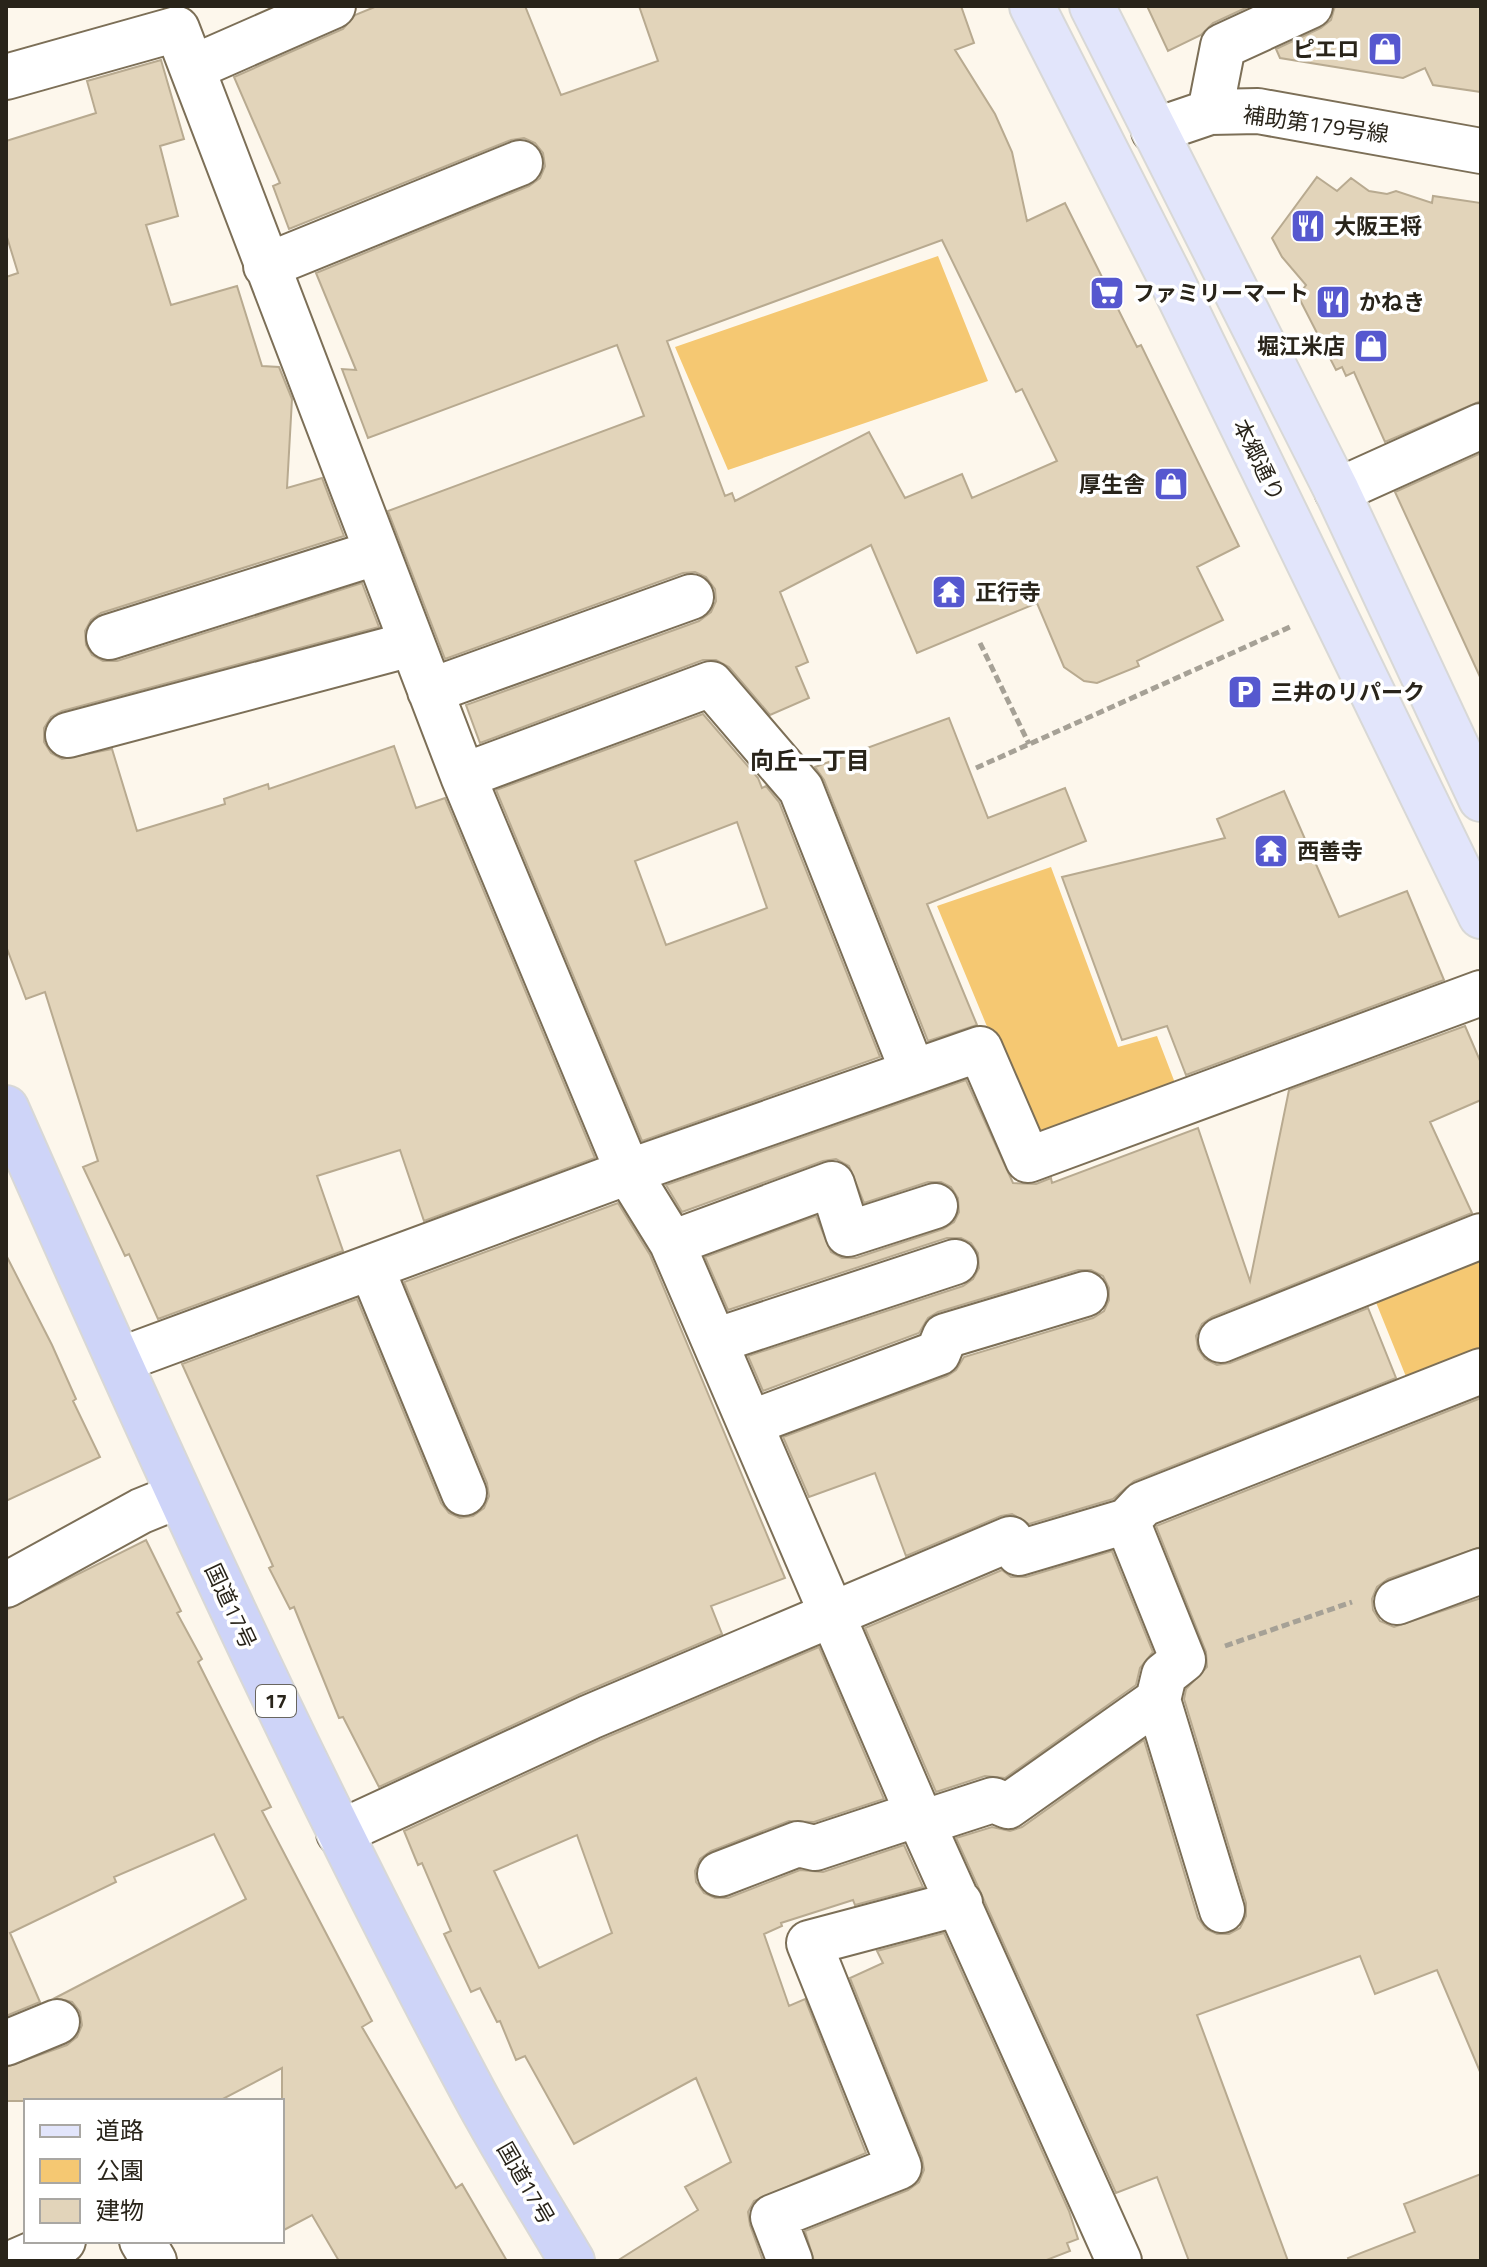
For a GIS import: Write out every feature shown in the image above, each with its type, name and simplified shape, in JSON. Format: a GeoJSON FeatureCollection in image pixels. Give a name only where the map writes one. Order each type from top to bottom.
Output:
{"type":"FeatureCollection","features":[{"type":"Feature","properties":{"kind":"highway","name":"国道17号"},"geometry":{"type":"LineString","coordinates":[[8,1120],[120,1360],[178,1496],[339,1833],[470,2086],[572,2261]]}},
{"type":"Feature","properties":{"kind":"main road","name":"本郷通り"},"geometry":{"type":"LineString","coordinates":[[1032,6],[1104,154],[1169,275],[1481,916]]}},
{"type":"Feature","properties":{"kind":"main road"},"geometry":{"type":"LineString","coordinates":[[1092,6],[1337,491],[1481,799]]}},
{"type":"Feature","properties":{"kind":"main road"},"geometry":{"type":"LineString","coordinates":[[1104,154],[1154,131]]}},
{"type":"Feature","properties":{"kind":"street"},"geometry":{"type":"LineString","coordinates":[[6,77],[180,34],[333,6]]}},
{"type":"Feature","properties":{"kind":"street"},"geometry":{"type":"LineString","coordinates":[[1210,112],[1223,46],[1310,6]]}},
{"type":"Feature","properties":{"kind":"street"},"geometry":{"type":"LineString","coordinates":[[180,34],[375,553],[463,776],[628,1172],[672,1243],[920,1819],[1119,2261]]}},
{"type":"Feature","properties":{"kind":"street","name":"補助第179号線"},"geometry":{"type":"LineString","coordinates":[[1154,131],[1210,112],[1258,111],[1481,151]]}},
{"type":"Feature","properties":{"kind":"street"},"geometry":{"type":"LineString","coordinates":[[266,266],[520,163]]}},
{"type":"Feature","properties":{"kind":"street"},"geometry":{"type":"LineString","coordinates":[[1337,491],[1481,426]]}},
{"type":"Feature","properties":{"kind":"street"},"geometry":{"type":"LineString","coordinates":[[109,637],[375,553]]}},
{"type":"Feature","properties":{"kind":"street"},"geometry":{"type":"LineString","coordinates":[[430,691],[691,597]]}},
{"type":"Feature","properties":{"kind":"street"},"geometry":{"type":"LineString","coordinates":[[68,735],[411,644]]}},
{"type":"Feature","properties":{"kind":"street"},"geometry":{"type":"LineString","coordinates":[[463,776],[711,684],[801,789],[913,1072]]}},
{"type":"Feature","properties":{"kind":"street"},"geometry":{"type":"LineString","coordinates":[[120,1360],[628,1172],[980,1049],[1028,1160],[1481,993]]}},
{"type":"Feature","properties":{"kind":"street"},"geometry":{"type":"LineString","coordinates":[[672,1243],[832,1184],[848,1234],[935,1206]]}},
{"type":"Feature","properties":{"kind":"street"},"geometry":{"type":"LineString","coordinates":[[1221,1340],[1481,1236]]}},
{"type":"Feature","properties":{"kind":"street"},"geometry":{"type":"LineString","coordinates":[[715,1341],[955,1262]]}},
{"type":"Feature","properties":{"kind":"street"},"geometry":{"type":"LineString","coordinates":[[371,1267],[464,1493]]}},
{"type":"Feature","properties":{"kind":"street"},"geometry":{"type":"LineString","coordinates":[[750,1423],[938,1353],[945,1336],[1085,1294]]}},
{"type":"Feature","properties":{"kind":"street"},"geometry":{"type":"LineString","coordinates":[[339,1833],[590,1717],[1010,1539],[1019,1553],[1127,1521],[1143,1504],[1481,1371]]}},
{"type":"Feature","properties":{"kind":"street"},"geometry":{"type":"LineString","coordinates":[[6,1585],[141,1511],[178,1496]]}},
{"type":"Feature","properties":{"kind":"street"},"geometry":{"type":"LineString","coordinates":[[1127,1521],[1183,1660],[1164,1675],[1158,1700],[1222,1910]]}},
{"type":"Feature","properties":{"kind":"street"},"geometry":{"type":"LineString","coordinates":[[1397,1602],[1481,1571]]}},
{"type":"Feature","properties":{"kind":"street"},"geometry":{"type":"LineString","coordinates":[[720,1874],[798,1844],[815,1848],[993,1800],[1008,1806],[1158,1700]]}},
{"type":"Feature","properties":{"kind":"street"},"geometry":{"type":"LineString","coordinates":[[790,2261],[773,2217],[899,2167],[809,1943],[960,1903]]}},
{"type":"Feature","properties":{"kind":"street"},"geometry":{"type":"LineString","coordinates":[[6,2043],[57,2022]]}},
{"type":"Feature","properties":{"kind":"street"},"geometry":{"type":"LineString","coordinates":[[17,2261],[58,2243]]}},
{"type":"Feature","properties":{"kind":"street"},"geometry":{"type":"LineString","coordinates":[[143,2243],[154,2261]]}},
{"type":"Feature","properties":{"kind":"path"},"geometry":{"type":"LineString","coordinates":[[976,768],[1291,627]]}},
{"type":"Feature","properties":{"kind":"path"},"geometry":{"type":"LineString","coordinates":[[980,643],[1029,744]]}},
{"type":"Feature","properties":{"kind":"path"},"geometry":{"type":"LineString","coordinates":[[1183,1660],[1357,1600],[1397,1602]]}},
{"type":"Feature","properties":{"kind":"green space"},"geometry":{"type":"Polygon","coordinates":[[[938,256],[988,381],[728,470],[675,347],[938,256]]]}},
{"type":"Feature","properties":{"kind":"green space"},"geometry":{"type":"Polygon","coordinates":[[[1051,867],[1118,1047],[1157,1036],[1180,1096],[1037,1147],[937,906],[1051,867]]]}},
{"type":"Feature","properties":{"kind":"green space"},"geometry":{"type":"Polygon","coordinates":[[[1481,1252],[1481,1353],[1409,1384],[1375,1300],[1481,1252]]]}},
{"type":"Feature","properties":{"kind":"building"},"geometry":{"type":"Polygon","coordinates":[[[377,6],[525,6],[561,95],[658,61],[639,6],[961,6],[974,43],[955,50],[995,114],[1012,152],[1027,221],[1065,203],[1137,347],[1141,345],[1239,546],[1197,567],[1223,620],[1137,661],[1139,666],[1097,683],[1084,681],[1064,667],[1037,603],[917,653],[871,545],[780,592],[808,662],[796,667],[809,698],[770,715],[729,667],[716,660],[703,660],[480,743],[466,705],[699,621],[711,612],[716,601],[715,589],[706,577],[695,572],[683,573],[445,659],[388,511],[644,416],[617,345],[368,438],[342,369],[356,370],[316,273],[529,186],[540,178],[545,166],[543,153],[535,143],[524,138],[511,140],[289,229],[273,186],[280,183],[234,77],[343,29],[355,15],[377,6]],[[942,240],[667,341],[725,496],[732,493],[735,501],[869,432],[905,498],[962,474],[972,498],[1057,461],[1022,389],[1016,392],[942,240]]]}},
{"type":"Feature","properties":{"kind":"building"},"geometry":{"type":"Polygon","coordinates":[[[1147,6],[1250,6],[1213,23],[1201,35],[1168,51],[1147,6]]]}},
{"type":"Feature","properties":{"kind":"building"},"geometry":{"type":"Polygon","coordinates":[[[1335,6],[1481,6],[1481,92],[1433,85],[1425,68],[1403,78],[1280,58],[1276,49],[1321,28],[1331,20],[1335,6]]]}},
{"type":"Feature","properties":{"kind":"building"},"geometry":{"type":"Polygon","coordinates":[[[161,60],[184,139],[160,146],[178,216],[146,225],[171,305],[237,286],[262,366],[279,367],[292,399],[287,488],[322,478],[344,536],[101,613],[91,620],[85,631],[86,645],[92,655],[103,661],[117,661],[362,583],[379,627],[62,711],[51,717],[44,728],[44,742],[51,753],[62,759],[112,749],[137,831],[225,804],[224,799],[268,784],[269,789],[394,746],[416,808],[445,798],[595,1158],[424,1221],[400,1150],[317,1176],[343,1251],[158,1319],[129,1254],[125,1256],[83,1167],[98,1161],[45,992],[26,999],[6,946],[6,277],[18,273],[6,234],[6,141],[96,113],[87,81],[161,60]]]}},
{"type":"Feature","properties":{"kind":"building"},"geometry":{"type":"Polygon","coordinates":[[[1317,177],[1337,191],[1351,178],[1369,191],[1387,194],[1396,191],[1432,203],[1433,196],[1481,203],[1481,401],[1385,442],[1354,372],[1346,376],[1342,367],[1336,370],[1298,296],[1306,285],[1282,257],[1272,238],[1317,177]]]}},
{"type":"Feature","properties":{"kind":"building"},"geometry":{"type":"Polygon","coordinates":[[[1481,453],[1481,679],[1395,492],[1481,453]]]}},
{"type":"Feature","properties":{"kind":"building"},"geometry":{"type":"Polygon","coordinates":[[[703,714],[758,778],[762,788],[766,786],[779,802],[880,1057],[642,1141],[496,790],[703,714]],[[737,822],[635,861],[666,945],[767,908],[737,822]]]}},
{"type":"Feature","properties":{"kind":"building"},"geometry":{"type":"Polygon","coordinates":[[[949,718],[988,818],[1065,788],[1086,841],[927,904],[977,1025],[928,1041],[824,780],[815,767],[949,718]]]}},
{"type":"Feature","properties":{"kind":"building"},"geometry":{"type":"Polygon","coordinates":[[[1284,791],[1339,917],[1407,891],[1444,980],[1186,1075],[1167,1026],[1122,1040],[1062,877],[1225,838],[1217,819],[1284,791]]]}},
{"type":"Feature","properties":{"kind":"building"},"geometry":{"type":"Polygon","coordinates":[[[1465,1026],[1481,1063],[1481,1100],[1430,1122],[1472,1213],[1212,1317],[1202,1324],[1196,1336],[1198,1349],[1205,1359],[1217,1365],[1230,1363],[1368,1308],[1396,1378],[1134,1481],[1113,1499],[1029,1524],[1012,1514],[1001,1516],[906,1556],[875,1473],[809,1497],[783,1437],[947,1376],[956,1370],[964,1357],[1093,1318],[1104,1311],[1109,1300],[1109,1288],[1103,1276],[1091,1270],[1078,1270],[938,1312],[928,1318],[919,1333],[763,1391],[748,1356],[963,1286],[973,1279],[979,1268],[978,1253],[971,1243],[961,1238],[947,1238],[728,1310],[705,1257],[816,1216],[831,1252],[842,1258],[856,1258],[943,1229],[954,1222],[959,1212],[958,1198],[951,1187],[941,1182],[928,1182],[864,1203],[849,1166],[836,1159],[682,1212],[666,1185],[966,1080],[1013,1183],[1036,1184],[1051,1178],[1052,1183],[1198,1128],[1250,1281],[1289,1090],[1465,1026]]]}},
{"type":"Feature","properties":{"kind":"building"},"geometry":{"type":"Polygon","coordinates":[[[618,1203],[650,1255],[785,1578],[711,1606],[722,1634],[580,1694],[379,1787],[343,1717],[339,1718],[294,1607],[290,1609],[269,1568],[273,1566],[182,1364],[357,1299],[441,1503],[449,1513],[460,1518],[473,1516],[484,1508],[489,1496],[487,1483],[404,1282],[618,1203]]]}},
{"type":"Feature","properties":{"kind":"building"},"geometry":{"type":"Polygon","coordinates":[[[6,1255],[52,1345],[76,1399],[73,1401],[100,1457],[6,1501],[6,1255]]]}},
{"type":"Feature","properties":{"kind":"building"},"geometry":{"type":"Polygon","coordinates":[[[1481,1398],[1481,1547],[1388,1579],[1377,1587],[1372,1599],[1373,1610],[1380,1621],[1394,1627],[1481,1598],[1481,2074],[1437,1970],[1375,1994],[1360,1956],[1197,2015],[1288,2261],[1189,2261],[1157,2177],[1116,2193],[956,1838],[992,1827],[1010,1831],[1022,1827],[1144,1740],[1198,1918],[1206,1929],[1217,1934],[1229,1934],[1240,1928],[1246,1916],[1246,1903],[1184,1699],[1186,1689],[1207,1667],[1206,1652],[1156,1526],[1481,1398]]]}},
{"type":"Feature","properties":{"kind":"building"},"geometry":{"type":"Polygon","coordinates":[[[146,1540],[181,1611],[177,1613],[202,1659],[198,1662],[271,1807],[262,1811],[372,2021],[362,2027],[456,2188],[462,2184],[507,2261],[339,2261],[312,2215],[284,2230],[282,2068],[223,2099],[6,2101],[6,2067],[67,2045],[77,2037],[82,2025],[80,2012],[72,2002],[55,1998],[246,1899],[214,1834],[114,1877],[116,1882],[10,1933],[40,2002],[6,2016],[6,1610],[146,1540]]]}},
{"type":"Feature","properties":{"kind":"building"},"geometry":{"type":"Polygon","coordinates":[[[1112,1551],[1153,1652],[1140,1668],[1136,1685],[1005,1778],[985,1776],[936,1792],[865,1628],[1002,1570],[1011,1577],[1026,1577],[1112,1551]]]}},
{"type":"Feature","properties":{"kind":"building"},"geometry":{"type":"Polygon","coordinates":[[[819,1647],[884,1799],[814,1822],[789,1821],[711,1851],[700,1859],[695,1871],[696,1882],[704,1893],[715,1898],[728,1898],[800,1870],[823,1872],[904,1845],[923,1887],[855,1905],[853,1900],[781,1923],[782,1926],[764,1934],[789,2006],[805,1999],[866,2153],[754,2201],[748,2212],[763,2261],[617,2261],[698,2210],[685,2187],[731,2162],[696,2078],[574,2144],[525,2056],[516,2060],[500,2021],[497,2022],[480,1988],[471,1992],[444,1934],[451,1931],[422,1863],[418,1865],[404,1831],[600,1740],[819,1647]],[[577,1835],[494,1871],[539,1968],[612,1933],[577,1835]]]}},
{"type":"Feature","properties":{"kind":"building"},"geometry":{"type":"Polygon","coordinates":[[[944,1933],[1069,2211],[1078,2239],[1067,2243],[1070,2251],[1044,2261],[814,2261],[805,2231],[908,2190],[919,2182],[924,2170],[922,2158],[850,1978],[883,1963],[877,1951],[944,1933]]]}},
{"type":"Feature","properties":{"kind":"building"},"geometry":{"type":"Polygon","coordinates":[[[1481,2174],[1481,2261],[1349,2261],[1348,2258],[1415,2232],[1404,2204],[1481,2174]]]}},
{"type":"Feature","properties":{"kind":"place","name":"ピエロ"},"geometry":{"type":"Point","coordinates":[1385,49]}},
{"type":"Feature","properties":{"kind":"place","name":"大阪王将"},"geometry":{"type":"Point","coordinates":[1308,226]}},
{"type":"Feature","properties":{"kind":"place","name":"ファミリーマート"},"geometry":{"type":"Point","coordinates":[1107,293]}},
{"type":"Feature","properties":{"kind":"place","name":"かねき"},"geometry":{"type":"Point","coordinates":[1333,302]}},
{"type":"Feature","properties":{"kind":"place","name":"堀江米店"},"geometry":{"type":"Point","coordinates":[1371,346]}},
{"type":"Feature","properties":{"kind":"place","name":"厚生舎"},"geometry":{"type":"Point","coordinates":[1171,484]}},
{"type":"Feature","properties":{"kind":"place","name":"正行寺"},"geometry":{"type":"Point","coordinates":[949,592]}},
{"type":"Feature","properties":{"kind":"place","name":"三井のリパーク"},"geometry":{"type":"Point","coordinates":[1245,692]}},
{"type":"Feature","properties":{"kind":"place","name":"西善寺"},"geometry":{"type":"Point","coordinates":[1271,851]}},
{"type":"Feature","properties":{"kind":"district","name":"向丘一丁目"},"geometry":{"type":"Point","coordinates":[810,761]}}]}
